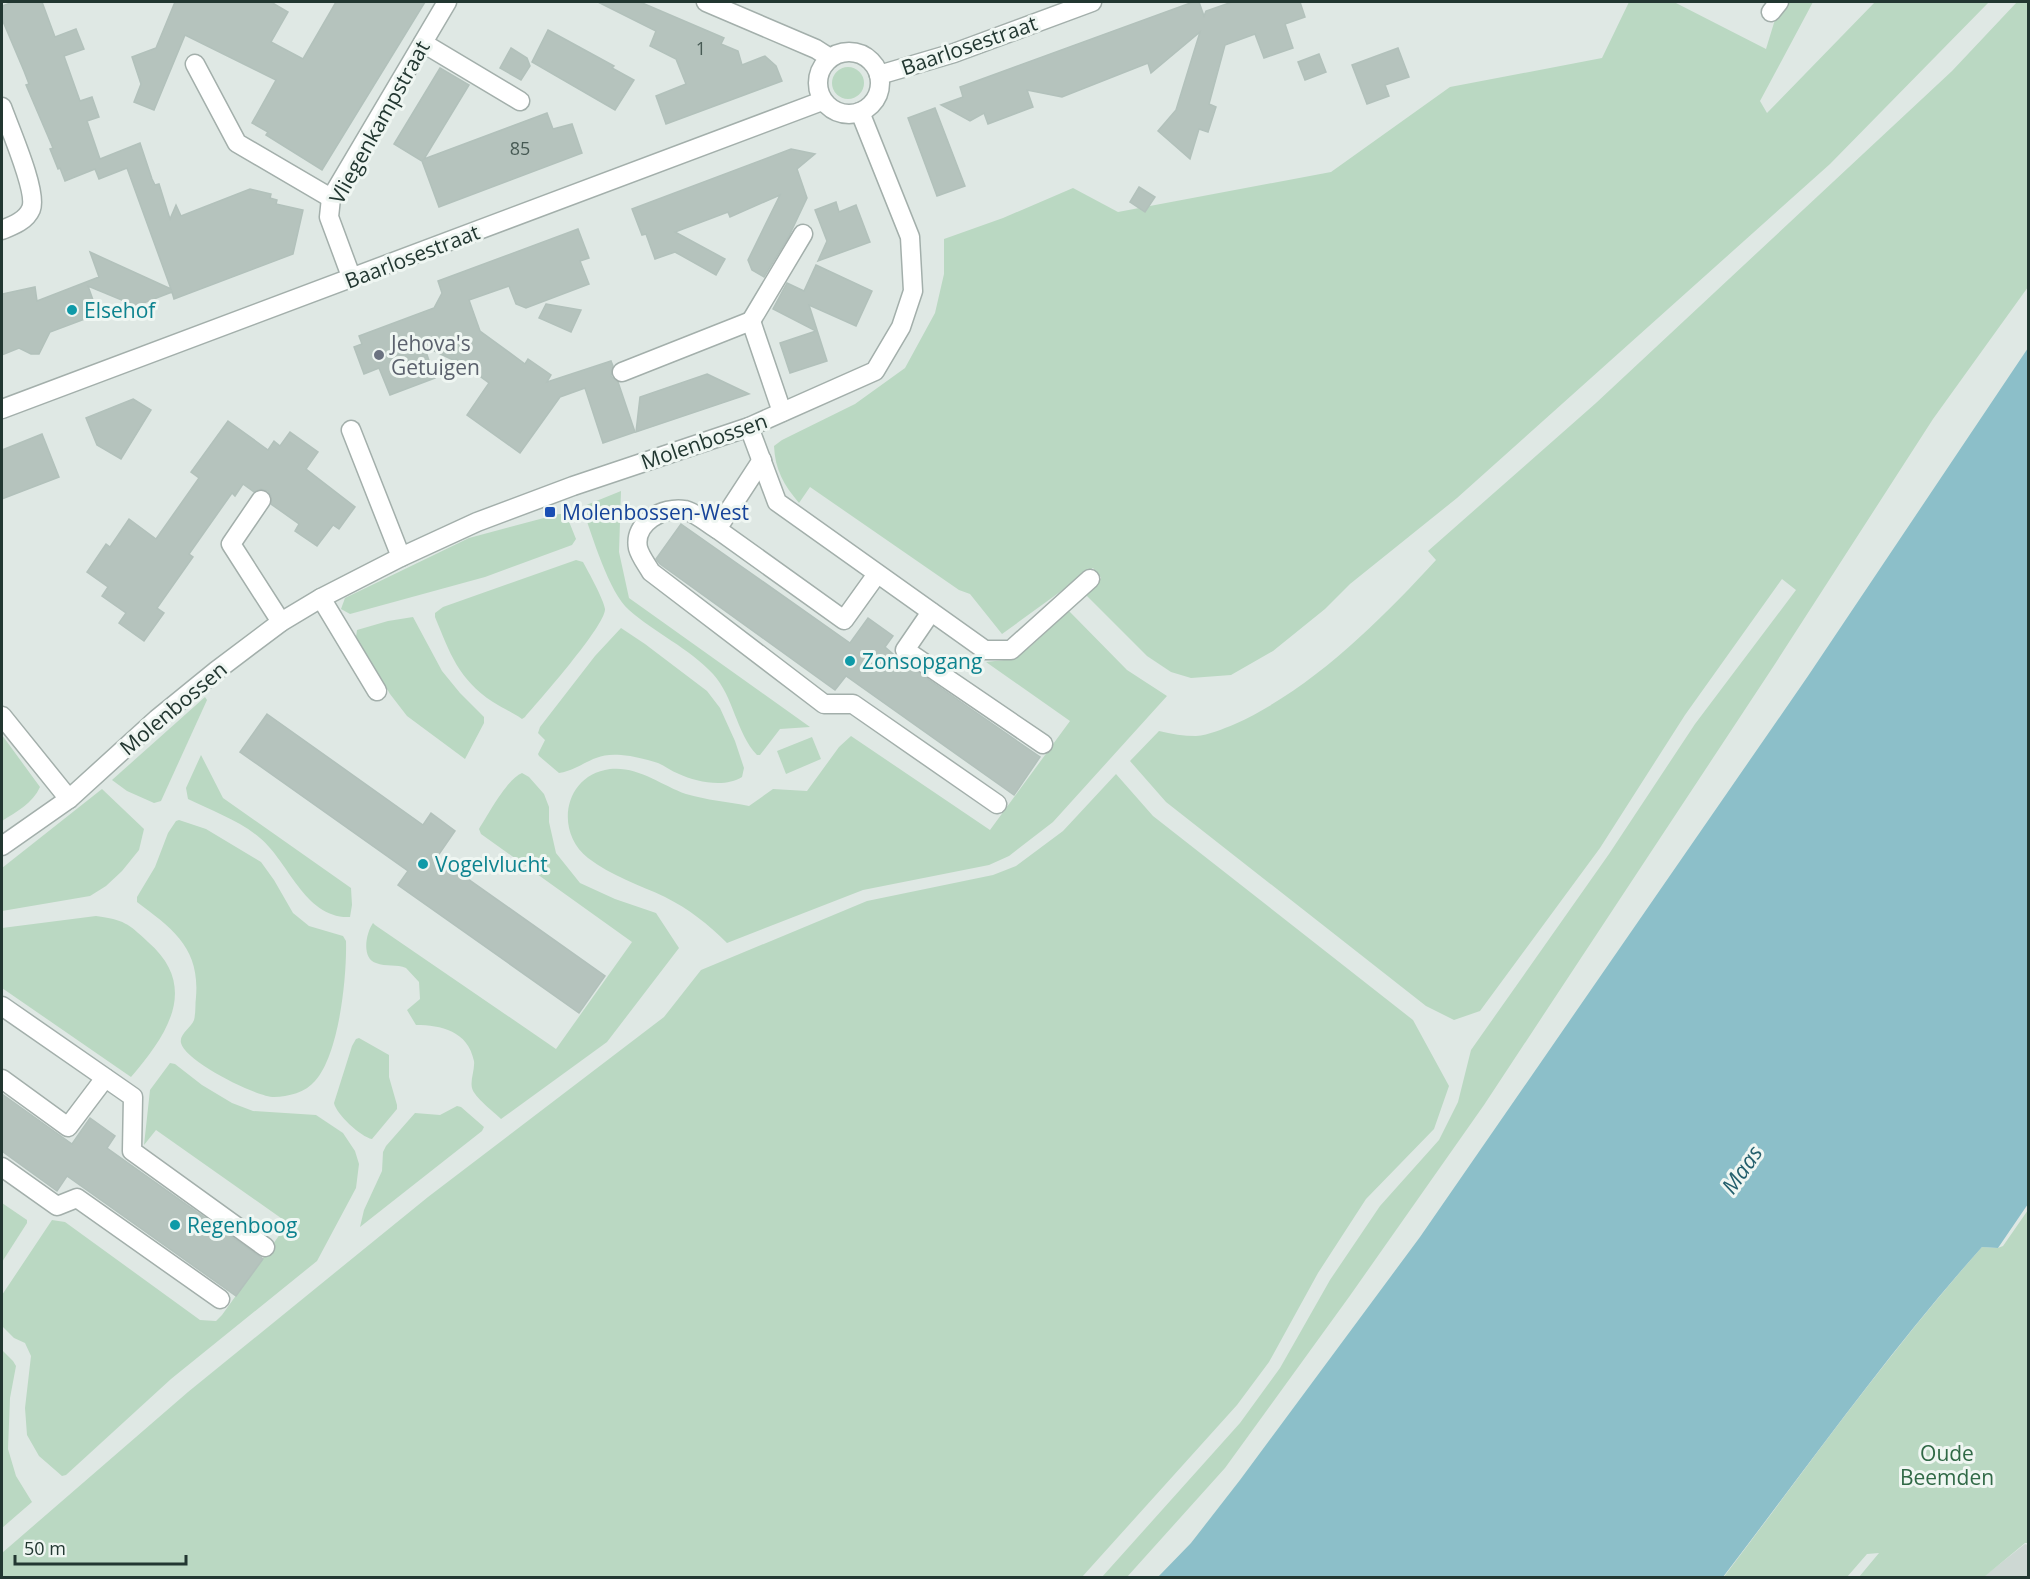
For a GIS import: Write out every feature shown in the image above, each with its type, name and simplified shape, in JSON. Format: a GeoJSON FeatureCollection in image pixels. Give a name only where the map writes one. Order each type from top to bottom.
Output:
{"type":"FeatureCollection","features":[{"type":"Feature","properties":{"kind":"street","name":"Vliegenkampstraat"},"geometry":{"type":"LineString","coordinates":[[352,279],[329,217],[331,198],[447,2]]}},
{"type":"Feature","properties":{"kind":"street"},"geometry":{"type":"LineString","coordinates":[[706,2],[830,58]]}},
{"type":"Feature","properties":{"kind":"street","name":"Baarlosestraat"},"geometry":{"type":"LineString","coordinates":[[879,75],[954,53],[1092,2]]}},
{"type":"Feature","properties":{"kind":"street"},"geometry":{"type":"LineString","coordinates":[[423,43],[520,100]]}},
{"type":"Feature","properties":{"kind":"street"},"geometry":{"type":"LineString","coordinates":[[839,53],[859,53],[875,65],[879,75],[878,94],[868,108],[860,112],[847,115],[840,113],[822,101],[818,89],[818,77],[824,63],[839,53]]}},
{"type":"Feature","properties":{"kind":"street"},"geometry":{"type":"LineString","coordinates":[[195,64],[237,143],[331,198]]}},
{"type":"Feature","properties":{"kind":"street","name":"Baarlosestraat"},"geometry":{"type":"LineString","coordinates":[[2,409],[822,101]]}},
{"type":"Feature","properties":{"kind":"street"},"geometry":{"type":"LineString","coordinates":[[2,107],[33,193],[31,210],[18,224],[2,230]]}},
{"type":"Feature","properties":{"kind":"street","name":"Molenbossen"},"geometry":{"type":"LineString","coordinates":[[2,846],[69,799],[157,719],[216,671],[281,622],[321,598],[401,557],[477,522],[573,486],[749,427],[874,371],[901,327],[913,291],[910,237],[860,112]]}},
{"type":"Feature","properties":{"kind":"street"},"geometry":{"type":"LineString","coordinates":[[622,372],[751,321],[802,234]]}},
{"type":"Feature","properties":{"kind":"street"},"geometry":{"type":"LineString","coordinates":[[751,321],[783,412]]}},
{"type":"Feature","properties":{"kind":"street"},"geometry":{"type":"LineString","coordinates":[[749,427],[777,502],[985,650],[1011,650],[1090,579]]}},
{"type":"Feature","properties":{"kind":"street"},"geometry":{"type":"LineString","coordinates":[[351,430],[401,557]]}},
{"type":"Feature","properties":{"kind":"street"},"geometry":{"type":"LineString","coordinates":[[717,529],[762,460]]}},
{"type":"Feature","properties":{"kind":"street"},"geometry":{"type":"LineString","coordinates":[[261,500],[231,544],[281,622]]}},
{"type":"Feature","properties":{"kind":"street"},"geometry":{"type":"LineString","coordinates":[[877,574],[844,620],[717,529],[687,511],[674,509],[656,515],[645,524],[638,537],[638,550],[651,572],[824,704],[853,704],[998,804]]}},
{"type":"Feature","properties":{"kind":"street"},"geometry":{"type":"LineString","coordinates":[[321,598],[377,691]]}},
{"type":"Feature","properties":{"kind":"street"},"geometry":{"type":"LineString","coordinates":[[931,612],[904,650],[1042,744]]}},
{"type":"Feature","properties":{"kind":"street"},"geometry":{"type":"LineString","coordinates":[[2,716],[69,799]]}},
{"type":"Feature","properties":{"kind":"street"},"geometry":{"type":"LineString","coordinates":[[2,1006],[133,1097],[132,1151],[265,1247]]}},
{"type":"Feature","properties":{"kind":"street"},"geometry":{"type":"LineString","coordinates":[[2,1079],[68,1127],[105,1078]]}},
{"type":"Feature","properties":{"kind":"street"},"geometry":{"type":"LineString","coordinates":[[2,1167],[57,1206],[77,1198],[220,1299]]}},
{"type":"Feature","properties":{"kind":"shaded area"},"geometry":{"type":"Polygon","coordinates":[[[2025,1544],[2028,1545],[2028,1577],[1982,1578],[2025,1544]]]}},
{"type":"Feature","properties":{"kind":"green space"},"geometry":{"type":"Polygon","coordinates":[[[1629,2],[1674,2],[1766,49],[1777,13],[1785,2],[1813,2],[1760,101],[1767,113],[1875,2],[1989,2],[1830,164],[1457,498],[1350,584],[1325,609],[1273,651],[1231,675],[1191,678],[1171,672],[1147,656],[1085,594],[1084,592],[1101,578],[1093,568],[1002,634],[970,594],[959,590],[810,487],[799,503],[789,490],[778,470],[774,446],[855,404],[905,368],[935,313],[944,274],[944,239],[1003,218],[1073,188],[1118,212],[1331,172],[1450,87],[1602,58],[1629,2]]]}},
{"type":"Feature","properties":{"kind":"green space"},"geometry":{"type":"Polygon","coordinates":[[[2017,2],[2028,2],[2028,287],[1933,419],[1775,664],[1484,1105],[1349,1297],[1225,1468],[1127,1577],[1102,1577],[1240,1423],[1280,1368],[1330,1280],[1380,1206],[1439,1140],[1458,1102],[1471,1050],[1609,854],[1695,724],[1796,590],[1782,579],[1685,715],[1600,848],[1480,1011],[1454,1020],[1426,1006],[1166,802],[1130,761],[1159,731],[1196,736],[1235,724],[1291,692],[1343,652],[1436,560],[1428,551],[1596,403],[1952,71],[2017,2]]]}},
{"type":"Feature","properties":{"kind":"green space"},"geometry":{"type":"Polygon","coordinates":[[[848,67],[859,72],[864,83],[859,94],[848,99],[837,94],[832,83],[837,72],[848,67]]]}},
{"type":"Feature","properties":{"kind":"green space"},"geometry":{"type":"Polygon","coordinates":[[[621,491],[619,552],[629,598],[810,727],[780,729],[760,755],[757,755],[744,736],[726,693],[713,674],[693,656],[639,618],[622,602],[602,563],[583,510],[584,506],[621,491]]]}},
{"type":"Feature","properties":{"kind":"green space"},"geometry":{"type":"Polygon","coordinates":[[[566,514],[576,539],[572,545],[485,577],[350,614],[341,609],[345,598],[469,538],[566,514]]]}},
{"type":"Feature","properties":{"kind":"green space"},"geometry":{"type":"Polygon","coordinates":[[[576,560],[583,562],[599,593],[605,609],[602,618],[571,663],[522,719],[496,704],[471,684],[445,642],[435,613],[443,607],[576,560]]]}},
{"type":"Feature","properties":{"kind":"green space"},"geometry":{"type":"Polygon","coordinates":[[[1069,611],[1127,670],[1167,696],[1053,822],[1009,856],[989,865],[863,890],[727,943],[705,923],[682,907],[616,875],[588,858],[577,847],[568,820],[569,806],[582,782],[594,773],[610,769],[630,770],[686,794],[749,806],[773,789],[807,791],[839,747],[851,736],[990,830],[1070,721],[986,662],[1013,659],[1031,646],[1069,611]]]}},
{"type":"Feature","properties":{"kind":"green space"},"geometry":{"type":"Polygon","coordinates":[[[413,617],[442,671],[484,717],[484,723],[465,759],[407,716],[390,694],[356,637],[357,630],[413,617]]]}},
{"type":"Feature","properties":{"kind":"green space"},"geometry":{"type":"Polygon","coordinates":[[[621,628],[707,691],[720,708],[735,741],[744,768],[742,777],[719,783],[702,781],[686,777],[661,764],[621,755],[595,758],[559,773],[539,756],[545,740],[538,733],[540,727],[595,656],[621,628]]]}},
{"type":"Feature","properties":{"kind":"green space"},"geometry":{"type":"Polygon","coordinates":[[[205,697],[207,700],[161,801],[154,803],[127,791],[112,780],[205,697]]]}},
{"type":"Feature","properties":{"kind":"green space"},"geometry":{"type":"Polygon","coordinates":[[[2,735],[40,787],[29,802],[2,821],[2,735]]]}},
{"type":"Feature","properties":{"kind":"green space"},"geometry":{"type":"Polygon","coordinates":[[[812,737],[821,759],[786,774],[777,751],[812,737]]]}},
{"type":"Feature","properties":{"kind":"green space"},"geometry":{"type":"Polygon","coordinates":[[[201,755],[223,798],[351,888],[350,917],[334,915],[321,909],[309,899],[270,848],[252,832],[188,799],[186,788],[201,755]]]}},
{"type":"Feature","properties":{"kind":"green space"},"geometry":{"type":"Polygon","coordinates":[[[522,773],[529,777],[544,794],[549,807],[549,822],[556,853],[580,883],[615,899],[656,913],[679,948],[607,1042],[501,1119],[474,1092],[472,1085],[474,1061],[471,1051],[460,1036],[444,1028],[416,1025],[407,1010],[420,999],[419,982],[406,968],[380,964],[371,960],[366,945],[373,923],[556,1049],[632,942],[481,834],[479,829],[498,798],[510,782],[522,773]]]}},
{"type":"Feature","properties":{"kind":"green space"},"geometry":{"type":"Polygon","coordinates":[[[1116,774],[1153,816],[1413,1020],[1449,1086],[1434,1129],[1366,1199],[1318,1273],[1269,1362],[1237,1405],[1082,1577],[2,1577],[2,1553],[188,1392],[428,1197],[664,1017],[701,970],[867,901],[993,875],[1016,866],[1063,831],[1116,774]]]}},
{"type":"Feature","properties":{"kind":"green space"},"geometry":{"type":"Polygon","coordinates":[[[102,789],[144,829],[139,850],[122,871],[106,886],[90,896],[2,911],[2,868],[102,789]]]}},
{"type":"Feature","properties":{"kind":"green space"},"geometry":{"type":"Polygon","coordinates":[[[179,820],[206,829],[261,862],[293,913],[309,926],[343,936],[346,941],[343,994],[336,1035],[323,1069],[315,1081],[302,1091],[274,1097],[252,1091],[207,1068],[185,1050],[181,1043],[182,1037],[195,1017],[194,965],[182,941],[173,931],[137,902],[137,897],[155,867],[168,833],[179,820]]]}},
{"type":"Feature","properties":{"kind":"green space"},"geometry":{"type":"Polygon","coordinates":[[[96,916],[125,923],[135,930],[164,959],[172,976],[175,993],[173,1011],[156,1045],[131,1077],[2,988],[2,928],[96,916]]]}},
{"type":"Feature","properties":{"kind":"green space"},"geometry":{"type":"Polygon","coordinates":[[[359,1038],[389,1055],[389,1077],[397,1105],[397,1109],[372,1139],[350,1124],[339,1113],[334,1103],[352,1046],[359,1038]]]}},
{"type":"Feature","properties":{"kind":"green space"},"geometry":{"type":"Polygon","coordinates":[[[170,1063],[175,1064],[202,1085],[232,1103],[253,1111],[316,1115],[343,1133],[355,1151],[359,1164],[356,1188],[317,1261],[171,1379],[66,1475],[62,1476],[39,1456],[27,1435],[25,1408],[31,1356],[25,1343],[14,1338],[2,1326],[2,1295],[52,1220],[65,1222],[200,1320],[216,1321],[288,1223],[156,1130],[144,1145],[150,1090],[170,1063]]]}},
{"type":"Feature","properties":{"kind":"green space"},"geometry":{"type":"Polygon","coordinates":[[[457,1106],[484,1127],[482,1131],[360,1227],[364,1210],[382,1171],[383,1152],[386,1146],[415,1113],[440,1115],[457,1106]]]}},
{"type":"Feature","properties":{"kind":"green space"},"geometry":{"type":"Polygon","coordinates":[[[2,1203],[27,1220],[27,1223],[2,1262],[2,1203]]]}},
{"type":"Feature","properties":{"kind":"green space","name":"Oude Beemden"},"geometry":{"type":"Polygon","coordinates":[[[2028,1210],[2028,1543],[2025,1543],[1984,1577],[1859,1577],[1879,1553],[1867,1554],[1847,1577],[1723,1578],[1914,1327],[1982,1247],[2003,1246],[2028,1210]]]}},
{"type":"Feature","properties":{"kind":"green space"},"geometry":{"type":"Polygon","coordinates":[[[2,1350],[16,1366],[10,1398],[8,1449],[16,1476],[32,1502],[2,1528],[2,1350]]]}},
{"type":"Feature","properties":{"kind":"water","name":"Maas"},"geometry":{"type":"Polygon","coordinates":[[[2028,348],[2028,1204],[1998,1248],[1982,1247],[1948,1286],[1849,1409],[1723,1577],[1158,1577],[1191,1543],[1240,1480],[1420,1237],[1808,676],[2028,348]]]}},
{"type":"Feature","properties":{"kind":"building"},"geometry":{"type":"Polygon","coordinates":[[[13,2],[42,2],[55,37],[76,29],[84,49],[64,56],[80,101],[92,97],[99,117],[87,121],[100,159],[140,143],[152,179],[155,185],[159,184],[170,219],[176,205],[181,216],[250,189],[271,194],[270,198],[277,200],[276,204],[303,210],[293,254],[174,299],[172,292],[136,306],[88,286],[98,314],[50,332],[39,354],[31,354],[19,348],[2,355],[2,294],[35,287],[37,301],[99,277],[90,252],[171,289],[127,168],[99,179],[95,169],[65,181],[60,168],[58,169],[50,149],[53,148],[26,85],[29,84],[2,19],[2,6],[13,2]]]}},
{"type":"Feature","properties":{"kind":"building"},"geometry":{"type":"Polygon","coordinates":[[[175,2],[271,2],[288,12],[271,42],[303,59],[336,2],[425,2],[322,170],[266,135],[268,132],[252,123],[276,80],[185,35],[154,110],[134,102],[141,84],[132,57],[156,48],[175,2]]]}},
{"type":"Feature","properties":{"kind":"building"},"geometry":{"type":"Polygon","coordinates":[[[598,2],[640,2],[724,38],[721,44],[738,51],[742,65],[765,56],[776,66],[782,81],[666,124],[656,96],[686,84],[676,59],[650,46],[656,31],[598,2]]]}},
{"type":"Feature","properties":{"kind":"building"},"geometry":{"type":"Polygon","coordinates":[[[1193,2],[1199,2],[1204,16],[1206,11],[1232,2],[1300,2],[1305,17],[1285,24],[1293,48],[1264,58],[1255,34],[1225,45],[1209,104],[1216,107],[1208,132],[1199,129],[1190,159],[1158,131],[1176,110],[1200,32],[1151,73],[1148,63],[1062,97],[1027,90],[1033,107],[988,124],[984,113],[970,121],[941,105],[963,97],[960,87],[1193,2]]]}},
{"type":"Feature","properties":{"kind":"building"},"geometry":{"type":"Polygon","coordinates":[[[548,30],[614,66],[612,68],[634,80],[615,110],[532,62],[548,30]]]}},
{"type":"Feature","properties":{"kind":"building"},"geometry":{"type":"Polygon","coordinates":[[[511,48],[527,58],[530,66],[521,80],[500,68],[511,48]]]}},
{"type":"Feature","properties":{"kind":"building"},"geometry":{"type":"Polygon","coordinates":[[[1398,48],[1409,77],[1385,85],[1389,96],[1367,104],[1352,65],[1398,48]]]}},
{"type":"Feature","properties":{"kind":"building"},"geometry":{"type":"Polygon","coordinates":[[[1319,54],[1326,72],[1305,80],[1298,62],[1319,54]]]}},
{"type":"Feature","properties":{"kind":"building"},"geometry":{"type":"Polygon","coordinates":[[[440,68],[469,85],[424,159],[547,113],[553,129],[572,124],[582,153],[439,207],[422,161],[394,144],[440,68]]]}},
{"type":"Feature","properties":{"kind":"building"},"geometry":{"type":"Polygon","coordinates":[[[935,108],[965,186],[937,196],[908,118],[935,108]]]}},
{"type":"Feature","properties":{"kind":"building"},"geometry":{"type":"Polygon","coordinates":[[[791,149],[815,154],[797,169],[807,198],[789,236],[764,277],[752,270],[748,260],[780,195],[730,217],[728,212],[675,232],[725,259],[716,275],[675,252],[655,259],[646,234],[642,235],[632,209],[791,149]]]}},
{"type":"Feature","properties":{"kind":"building"},"geometry":{"type":"Polygon","coordinates":[[[1139,187],[1155,197],[1145,212],[1130,202],[1139,187]]]}},
{"type":"Feature","properties":{"kind":"building"},"geometry":{"type":"Polygon","coordinates":[[[836,202],[839,212],[856,205],[870,242],[818,261],[827,241],[815,210],[836,202]]]}},
{"type":"Feature","properties":{"kind":"building"},"geometry":{"type":"Polygon","coordinates":[[[578,229],[589,258],[580,261],[589,284],[526,308],[516,304],[509,286],[469,300],[480,331],[525,364],[528,359],[551,375],[547,382],[611,361],[613,366],[611,376],[618,382],[635,432],[603,443],[585,388],[560,397],[520,453],[467,415],[489,383],[456,359],[455,361],[424,346],[435,378],[390,395],[379,368],[364,374],[354,347],[362,344],[359,336],[434,308],[442,293],[438,281],[578,229]]]}},
{"type":"Feature","properties":{"kind":"building"},"geometry":{"type":"Polygon","coordinates":[[[816,265],[872,291],[856,326],[809,305],[827,361],[790,373],[780,343],[816,331],[773,309],[787,283],[804,291],[816,265]]]}},
{"type":"Feature","properties":{"kind":"building"},"geometry":{"type":"Polygon","coordinates":[[[546,304],[581,310],[571,332],[539,318],[546,304]]]}},
{"type":"Feature","properties":{"kind":"building"},"geometry":{"type":"Polygon","coordinates":[[[707,374],[749,394],[636,432],[640,397],[707,374]]]}},
{"type":"Feature","properties":{"kind":"building"},"geometry":{"type":"Polygon","coordinates":[[[133,399],[151,410],[121,459],[97,445],[86,418],[133,399]]]}},
{"type":"Feature","properties":{"kind":"building"},"geometry":{"type":"Polygon","coordinates":[[[228,421],[268,450],[274,441],[280,446],[290,432],[318,452],[306,469],[355,507],[339,529],[333,525],[317,546],[295,531],[299,524],[271,504],[268,491],[261,489],[254,492],[243,484],[235,496],[232,493],[189,554],[193,557],[157,608],[164,613],[144,641],[119,623],[126,613],[102,596],[108,587],[87,572],[106,544],[110,547],[129,519],[156,539],[199,478],[191,472],[228,421]]]}},
{"type":"Feature","properties":{"kind":"building"},"geometry":{"type":"Polygon","coordinates":[[[42,434],[59,477],[2,499],[2,450],[42,434]]]}},
{"type":"Feature","properties":{"kind":"building","name":"Zonsopgang"},"geometry":{"type":"Polygon","coordinates":[[[681,524],[850,643],[868,618],[893,636],[885,647],[899,659],[1040,757],[1014,795],[846,676],[835,690],[660,564],[656,559],[681,524]]]}},
{"type":"Feature","properties":{"kind":"building","name":"Vogelvlucht"},"geometry":{"type":"Polygon","coordinates":[[[267,714],[423,825],[431,813],[455,831],[437,857],[605,976],[579,1013],[398,885],[408,871],[240,752],[267,714]]]}},
{"type":"Feature","properties":{"kind":"building","name":"Regenboog"},"geometry":{"type":"Polygon","coordinates":[[[2,1094],[72,1144],[90,1118],[115,1136],[107,1148],[263,1259],[236,1296],[67,1176],[57,1191],[2,1151],[2,1094]]]}},
{"type":"Feature","properties":{"kind":"place","name":"Elsehof"},"geometry":{"type":"Point","coordinates":[72,310]}},
{"type":"Feature","properties":{"kind":"place","name":"Jehova's Getuigen"},"geometry":{"type":"Point","coordinates":[379,355]}},
{"type":"Feature","properties":{"kind":"place","name":"Molenbossen-West"},"geometry":{"type":"Point","coordinates":[550,512]}},
{"type":"Feature","properties":{"kind":"place","name":"Zonsopgang"},"geometry":{"type":"Point","coordinates":[850,661]}},
{"type":"Feature","properties":{"kind":"place","name":"Vogelvlucht"},"geometry":{"type":"Point","coordinates":[423,864]}},
{"type":"Feature","properties":{"kind":"place","name":"Regenboog"},"geometry":{"type":"Point","coordinates":[175,1225]}}]}
